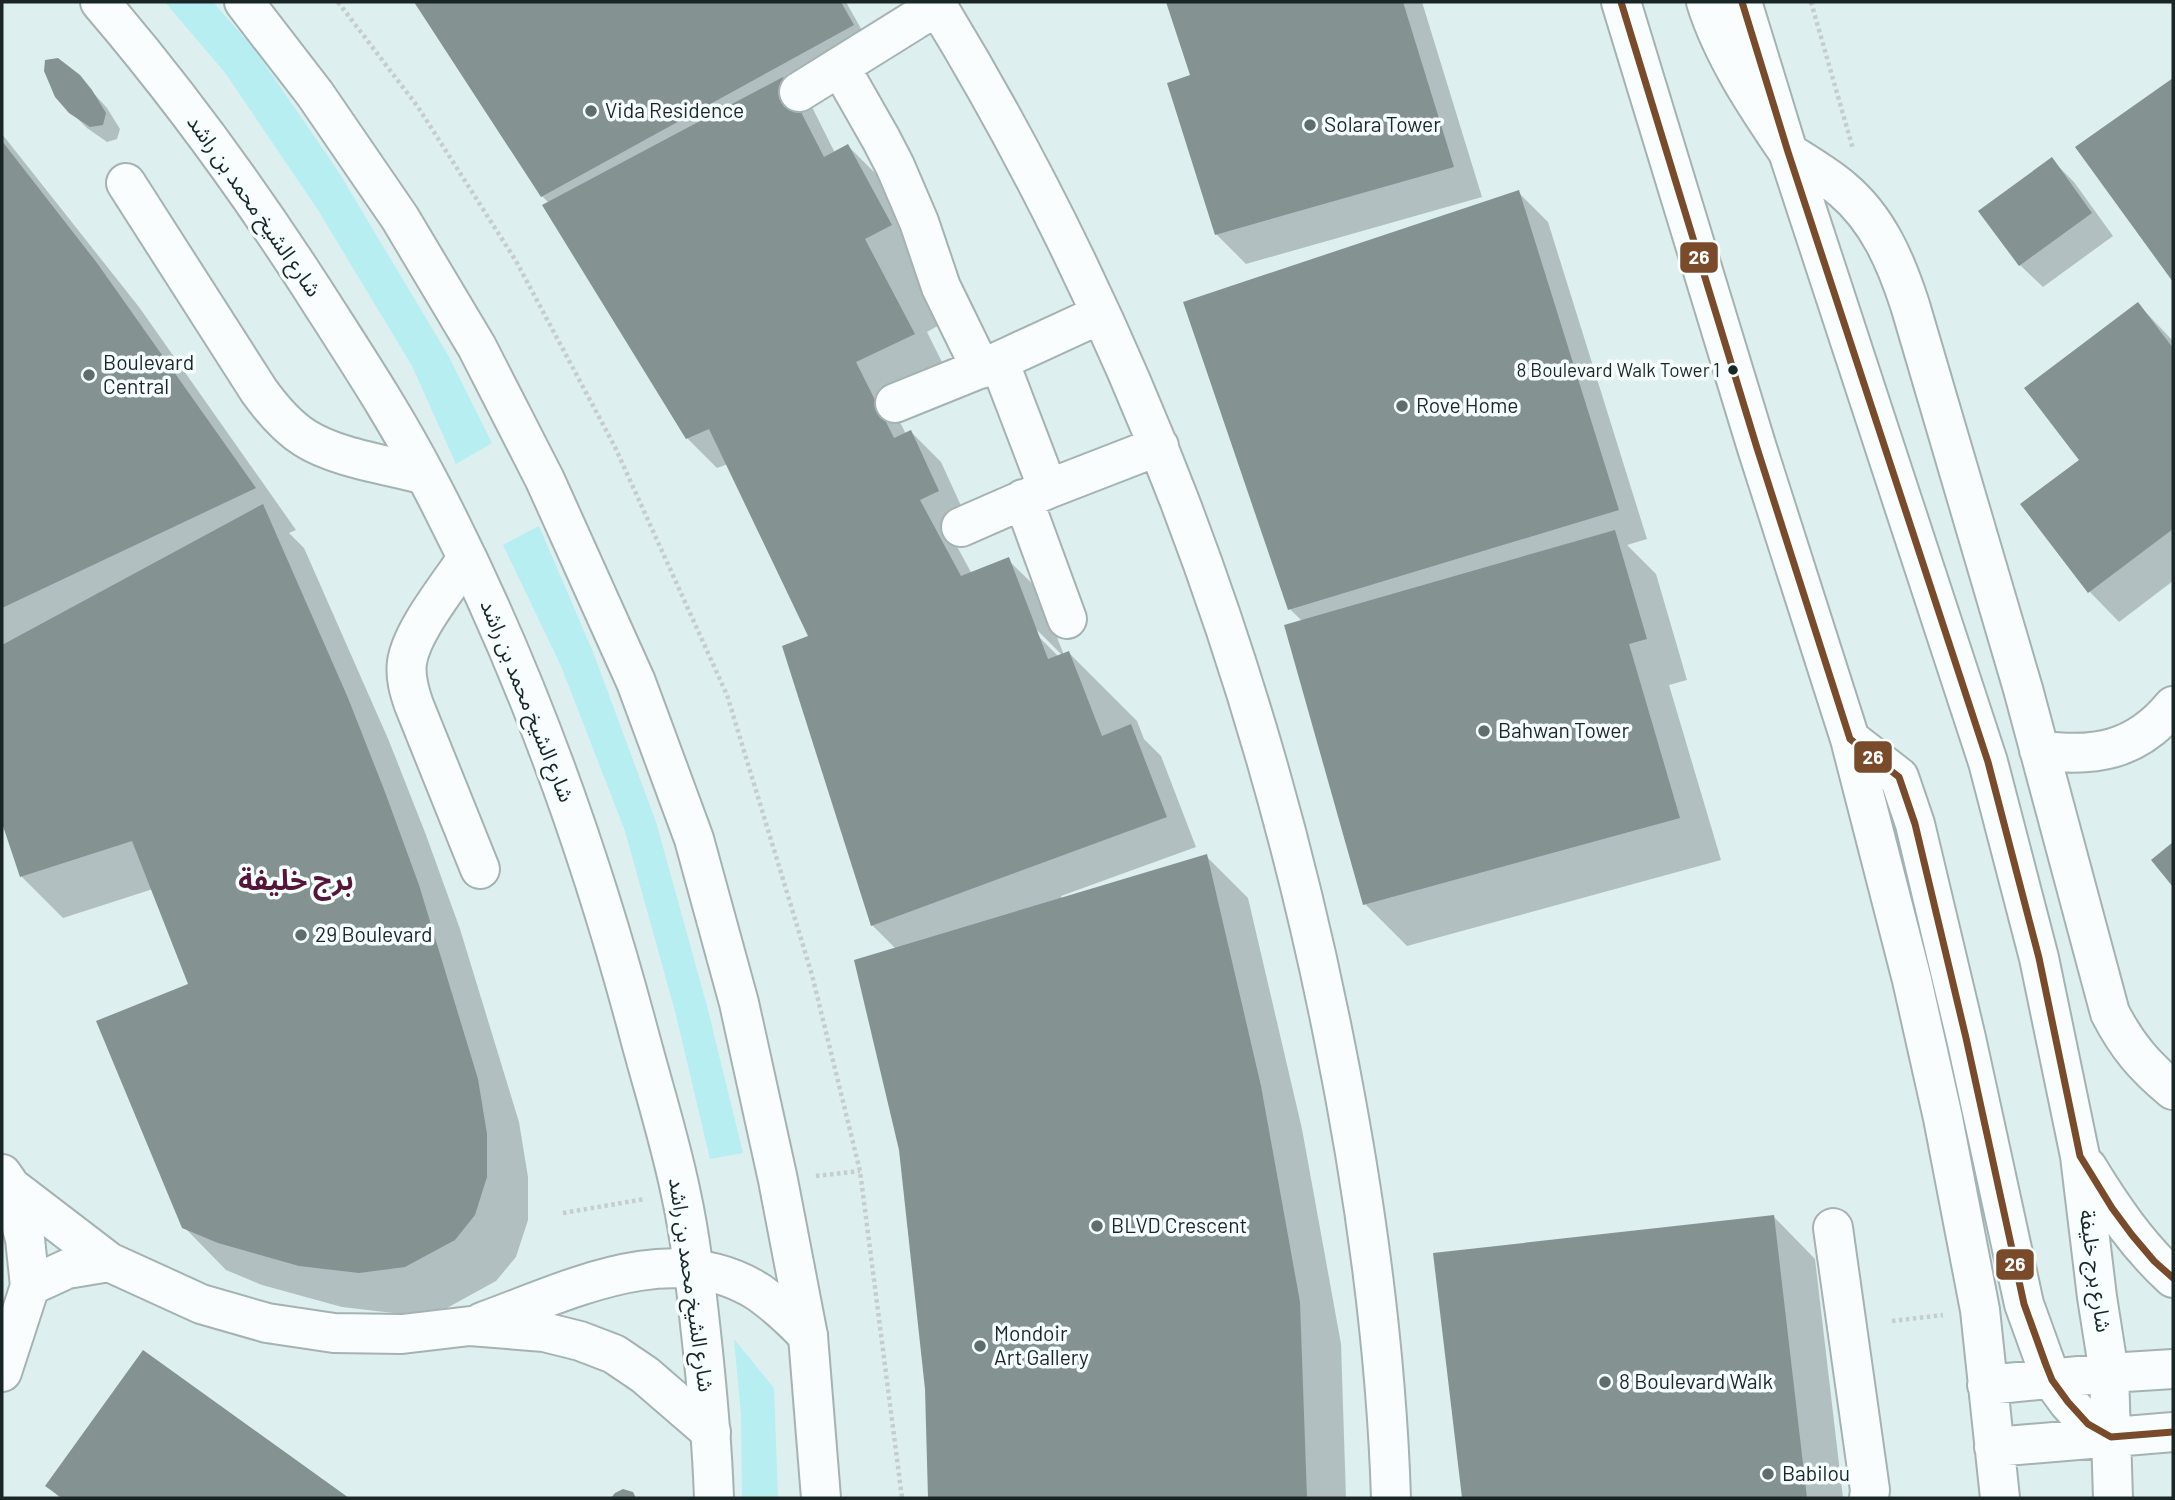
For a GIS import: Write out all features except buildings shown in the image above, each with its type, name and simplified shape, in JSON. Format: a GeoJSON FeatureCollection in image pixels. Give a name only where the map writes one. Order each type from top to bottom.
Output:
{"type":"FeatureCollection","features":[{"type":"Feature","properties":{"kind":"street","name":"شارع الشيخ محمد بن راشد"},"geometry":{"type":"LineString","coordinates":[[100,2],[142,51],[212,143],[293,257],[361,365],[425,475],[467,558],[544,735],[607,918],[681,1192],[694,1269],[711,1432],[713,1498]]}},
{"type":"Feature","properties":{"kind":"street"},"geometry":{"type":"LineString","coordinates":[[244,2],[315,94],[400,218],[477,347],[556,506],[636,682],[694,839],[739,1003],[778,1180],[808,1336],[821,1498]]}},
{"type":"Feature","properties":{"kind":"street"},"geometry":{"type":"LineString","coordinates":[[1621,2],[1850,739],[1927,1047],[1980,1310],[2000,1498]]}},
{"type":"Feature","properties":{"kind":"street"},"geometry":{"type":"LineString","coordinates":[[1706,2],[1715,31],[1762,114],[1788,152],[1843,190],[1874,224],[1896,262],[2023,689],[2109,1013],[2137,1057],[2173,1090]]}},
{"type":"Feature","properties":{"kind":"street","name":"شارع برج خليفة"},"geometry":{"type":"LineString","coordinates":[[1742,2],[1788,152],[1988,762],[2015,860],[2061,1057],[2080,1156],[2109,1373],[2113,1498]]}},
{"type":"Feature","properties":{"kind":"street"},"geometry":{"type":"LineString","coordinates":[[799,92],[936,4],[1024,157],[1064,235],[1159,446],[1195,539],[1249,698],[1318,960],[1365,1210],[1380,1336],[1391,1498]]}},
{"type":"Feature","properties":{"kind":"street"},"geometry":{"type":"LineString","coordinates":[[840,67],[895,166],[942,286],[990,365],[1036,494],[1067,619]]}},
{"type":"Feature","properties":{"kind":"street"},"geometry":{"type":"LineString","coordinates":[[126,183],[259,391],[288,425],[306,439],[333,451],[425,475]]}},
{"type":"Feature","properties":{"kind":"street"},"geometry":{"type":"LineString","coordinates":[[895,403],[990,365],[1101,314]]}},
{"type":"Feature","properties":{"kind":"street"},"geometry":{"type":"LineString","coordinates":[[961,527],[1036,494],[1159,446]]}},
{"type":"Feature","properties":{"kind":"street"},"geometry":{"type":"LineString","coordinates":[[467,558],[413,641],[407,662],[408,684],[414,705],[480,869]]}},
{"type":"Feature","properties":{"kind":"street"},"geometry":{"type":"LineString","coordinates":[[1988,762],[2023,689]]}},
{"type":"Feature","properties":{"kind":"street"},"geometry":{"type":"LineString","coordinates":[[2039,750],[2066,754],[2094,753],[2120,746],[2145,734],[2173,706]]}},
{"type":"Feature","properties":{"kind":"street"},"geometry":{"type":"LineString","coordinates":[[1850,739],[1899,777],[1915,824],[1966,1038],[2024,1304],[2052,1380],[2088,1424],[2111,1437]]}},
{"type":"Feature","properties":{"kind":"street"},"geometry":{"type":"LineString","coordinates":[[2080,1156],[2132,1235],[2173,1279]]}},
{"type":"Feature","properties":{"kind":"street"},"geometry":{"type":"LineString","coordinates":[[6,1180],[109,1262],[201,1304],[267,1323],[334,1333],[402,1334],[470,1326],[544,1332],[580,1341],[614,1354],[645,1375],[711,1432]]}},
{"type":"Feature","properties":{"kind":"street"},"geometry":{"type":"LineString","coordinates":[[2,1372],[30,1286],[25,1239],[6,1180]]}},
{"type":"Feature","properties":{"kind":"street"},"geometry":{"type":"LineString","coordinates":[[1833,1228],[1869,1498]]}},
{"type":"Feature","properties":{"kind":"street"},"geometry":{"type":"LineString","coordinates":[[30,1286],[68,1269],[109,1262]]}},
{"type":"Feature","properties":{"kind":"street"},"geometry":{"type":"LineString","coordinates":[[470,1326],[599,1280],[662,1268],[694,1269],[727,1277],[757,1292],[785,1312],[808,1336]]}},
{"type":"Feature","properties":{"kind":"street"},"geometry":{"type":"LineString","coordinates":[[1987,1385],[2173,1369]]}},
{"type":"Feature","properties":{"kind":"street"},"geometry":{"type":"LineString","coordinates":[[1994,1447],[2173,1432]]}},
{"type":"Feature","properties":{"kind":"path"},"geometry":{"type":"LineString","coordinates":[[1811,2],[1855,157]]}},
{"type":"Feature","properties":{"kind":"path"},"geometry":{"type":"LineString","coordinates":[[778,1180],[860,1171]]}},
{"type":"Feature","properties":{"kind":"path"},"geometry":{"type":"LineString","coordinates":[[563,1213],[681,1192]]}},
{"type":"Feature","properties":{"kind":"path"},"geometry":{"type":"LineString","coordinates":[[1892,1321],[1980,1310]]}},
{"type":"Feature","properties":{"kind":"shaded area"},"geometry":{"type":"Polygon","coordinates":[[[165,2],[213,2],[255,50],[338,171],[448,355],[492,443],[456,464],[412,366],[318,210],[226,74],[165,2]]]}},
{"type":"Feature","properties":{"kind":"shaded area"},"geometry":{"type":"Polygon","coordinates":[[[539,526],[593,652],[656,822],[707,1006],[743,1153],[710,1159],[676,1015],[625,831],[561,666],[503,545],[539,526]]]}},
{"type":"Feature","properties":{"kind":"shaded area"},"geometry":{"type":"Polygon","coordinates":[[[734,1339],[774,1388],[778,1498],[742,1498],[741,1415],[734,1339]]]}},
{"type":"Feature","properties":{"kind":"transit line","name":"26"},"geometry":{"type":"LineString","coordinates":[[1621,2],[1757,448],[1850,739],[1899,777],[1915,824],[1966,1038],[2024,1304],[2046,1365],[2052,1380],[2068,1402],[2088,1424],[2111,1437],[2173,1432]]}},
{"type":"Feature","properties":{"kind":"transit line","name":"26"},"geometry":{"type":"LineString","coordinates":[[1742,2],[1788,152],[1988,762],[2039,958],[2080,1156],[2132,1235],[2173,1278]]}},
{"type":"Feature","properties":{"kind":"place","name":"Vida Residence"},"geometry":{"type":"Point","coordinates":[591,111]}},
{"type":"Feature","properties":{"kind":"place","name":"Solara Tower"},"geometry":{"type":"Point","coordinates":[1310,125]}},
{"type":"Feature","properties":{"kind":"place","name":"8 Boulevard Walk Tower 1"},"geometry":{"type":"Point","coordinates":[1733,370]}},
{"type":"Feature","properties":{"kind":"place","name":"Boulevard Central"},"geometry":{"type":"Point","coordinates":[89,375]}},
{"type":"Feature","properties":{"kind":"place","name":"Rove Home"},"geometry":{"type":"Point","coordinates":[1402,406]}},
{"type":"Feature","properties":{"kind":"place","name":"Bahwan Tower"},"geometry":{"type":"Point","coordinates":[1484,731]}},
{"type":"Feature","properties":{"kind":"place","name":"29 Boulevard"},"geometry":{"type":"Point","coordinates":[301,935]}},
{"type":"Feature","properties":{"kind":"place","name":"BLVD Crescent"},"geometry":{"type":"Point","coordinates":[1097,1226]}},
{"type":"Feature","properties":{"kind":"place","name":"Mondoir Art Gallery"},"geometry":{"type":"Point","coordinates":[980,1346]}},
{"type":"Feature","properties":{"kind":"place","name":"8 Boulevard Walk"},"geometry":{"type":"Point","coordinates":[1605,1382]}},
{"type":"Feature","properties":{"kind":"place","name":"Babilou"},"geometry":{"type":"Point","coordinates":[1768,1474]}},
{"type":"Feature","properties":{"kind":"district","name":"برج خليفة"},"geometry":{"type":"Point","coordinates":[296,880]}}]}
